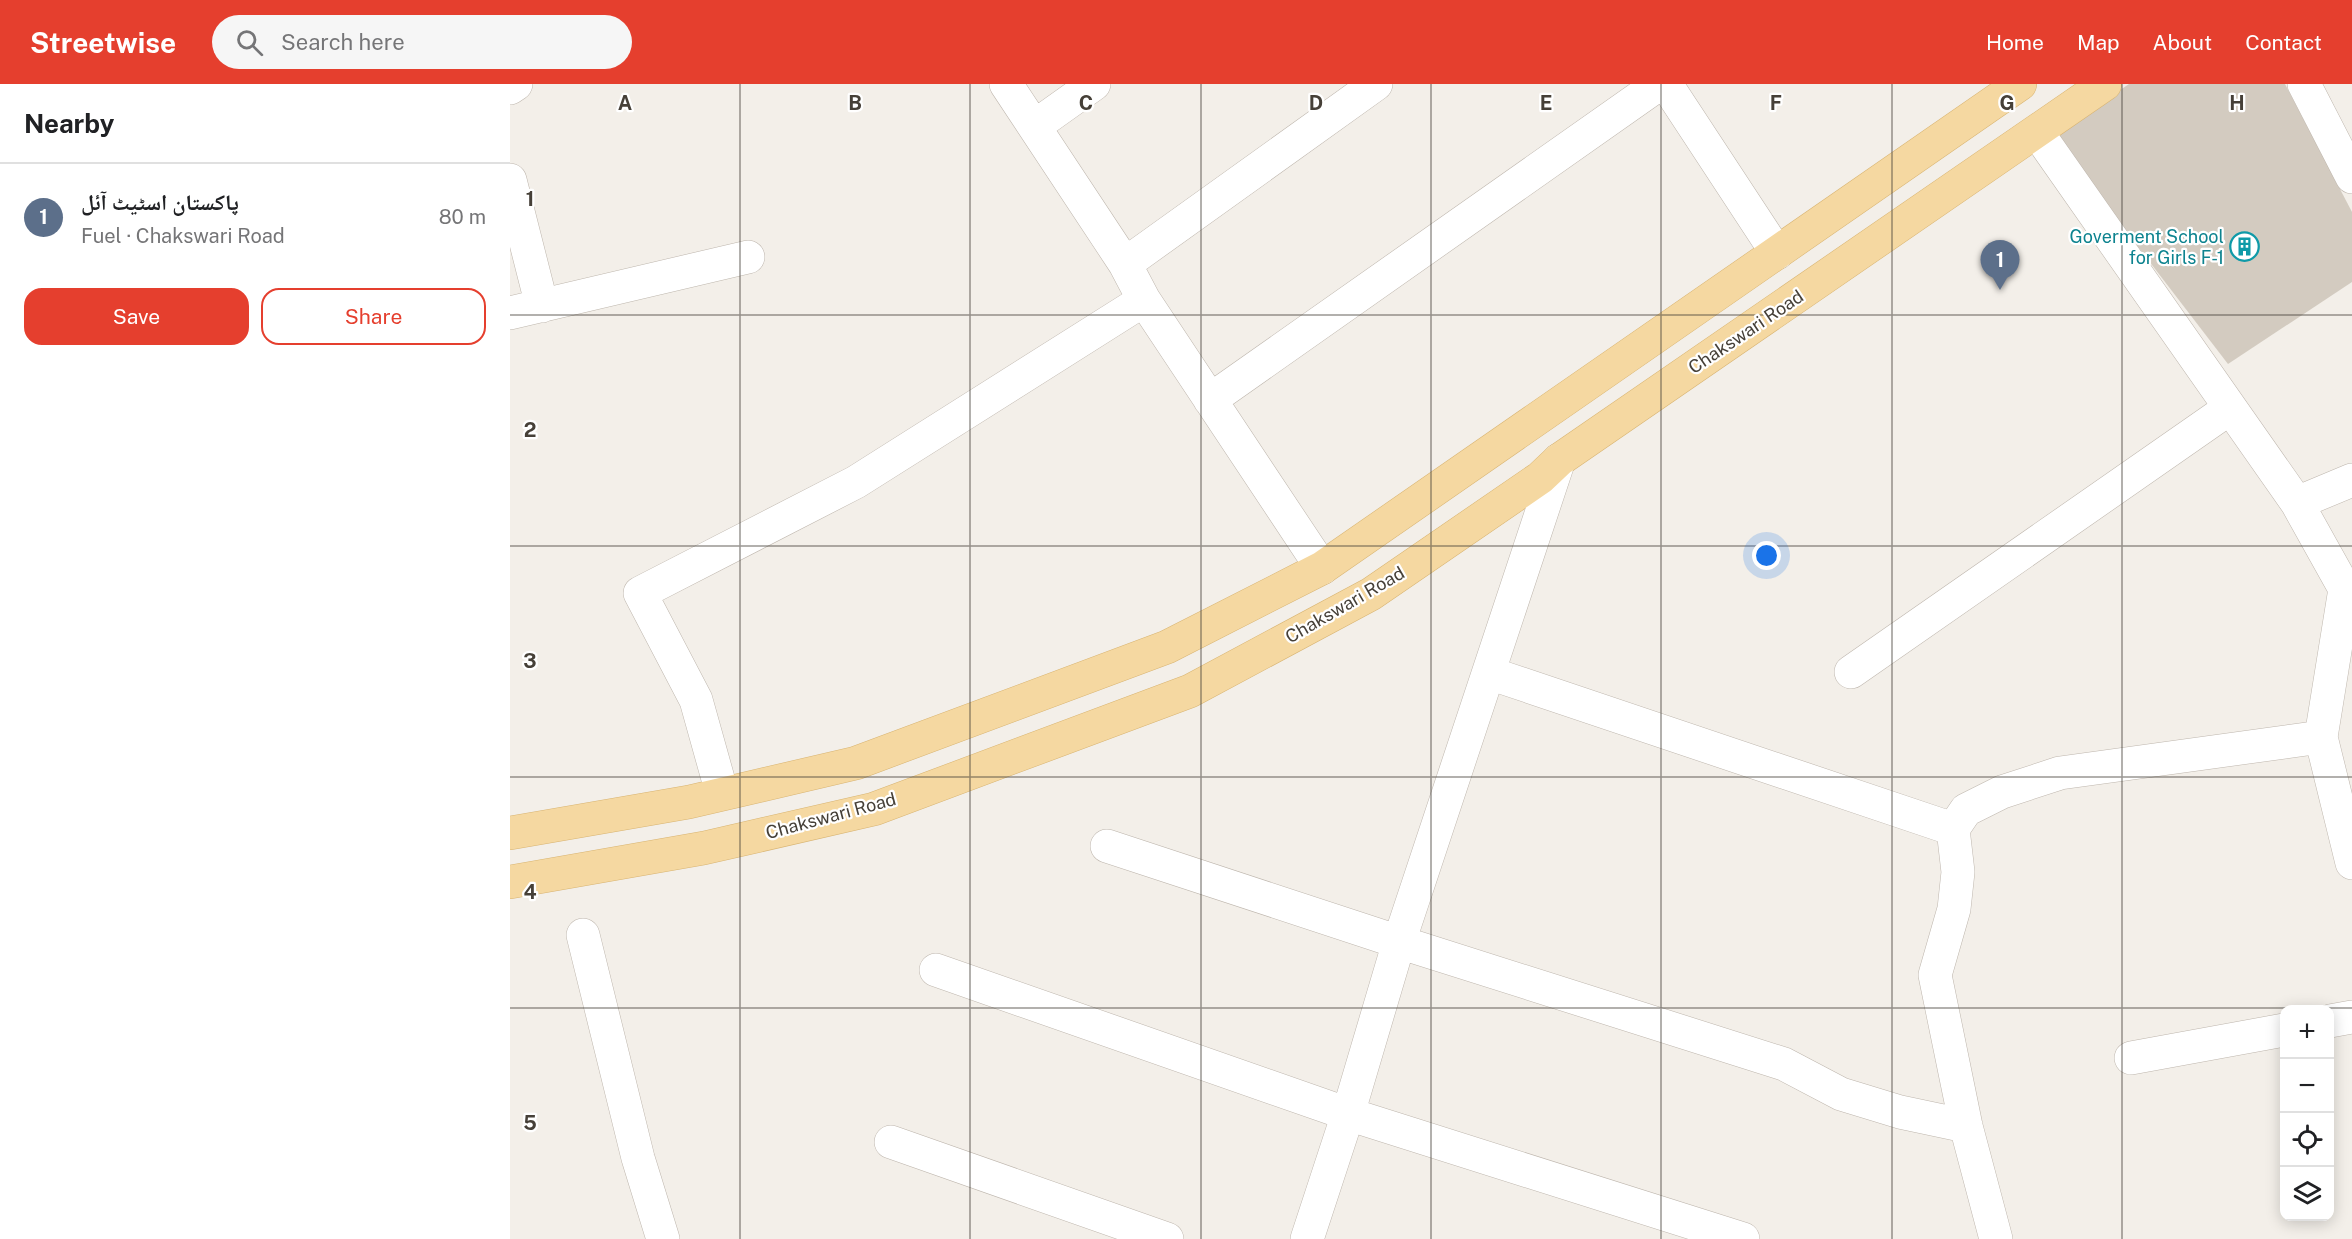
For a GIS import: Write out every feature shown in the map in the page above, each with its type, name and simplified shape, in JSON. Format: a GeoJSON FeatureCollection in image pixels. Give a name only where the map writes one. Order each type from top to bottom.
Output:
{"type":"FeatureCollection","features":[{"type":"Feature","properties":{"kind":"main road"},"geometry":{"type":"LineString","coordinates":[[510,832],[689,802],[856,763],[1167,647],[1322,568],[2020,84]]}},
{"type":"Feature","properties":{"kind":"main road","name":"Chakswari Road"},"geometry":{"type":"LineString","coordinates":[[510,882],[704,848],[874,809],[1190,691],[1371,594],[1540,478],[1559,460],[2105,84]]}},
{"type":"Feature","properties":{"kind":"street"},"geometry":{"type":"LineString","coordinates":[[510,88],[516,84]]}},
{"type":"Feature","properties":{"kind":"street"},"geometry":{"type":"LineString","coordinates":[[1006,84],[1125,264],[1144,300],[1322,568]]}},
{"type":"Feature","properties":{"kind":"street"},"geometry":{"type":"LineString","coordinates":[[1035,126],[1094,84]]}},
{"type":"Feature","properties":{"kind":"street"},"geometry":{"type":"LineString","coordinates":[[1125,264],[1376,84]]}},
{"type":"Feature","properties":{"kind":"street"},"geometry":{"type":"LineString","coordinates":[[1210,400],[1659,84]]}},
{"type":"Feature","properties":{"kind":"street"},"geometry":{"type":"LineString","coordinates":[[1666,84],[1777,253]]}},
{"type":"Feature","properties":{"kind":"street"},"geometry":{"type":"LineString","coordinates":[[2304,84],[2352,177]]}},
{"type":"Feature","properties":{"kind":"street"},"geometry":{"type":"LineString","coordinates":[[2037,132],[2297,503],[2345,589],[2321,737],[2352,863]]}},
{"type":"Feature","properties":{"kind":"street"},"geometry":{"type":"LineString","coordinates":[[510,180],[542,306]]}},
{"type":"Feature","properties":{"kind":"street"},"geometry":{"type":"LineString","coordinates":[[510,313],[748,257]]}},
{"type":"Feature","properties":{"kind":"street"},"geometry":{"type":"LineString","coordinates":[[722,793],[696,700],[640,593],[856,482],[1144,300]]}},
{"type":"Feature","properties":{"kind":"street"},"geometry":{"type":"LineString","coordinates":[[1851,672],[2230,408]]}},
{"type":"Feature","properties":{"kind":"street"},"geometry":{"type":"LineString","coordinates":[[1307,1239],[1348,1114],[1399,942],[1559,460]]}},
{"type":"Feature","properties":{"kind":"street"},"geometry":{"type":"LineString","coordinates":[[2297,503],[2352,480]]}},
{"type":"Feature","properties":{"kind":"street"},"geometry":{"type":"LineString","coordinates":[[1489,673],[1953,829]]}},
{"type":"Feature","properties":{"kind":"street"},"geometry":{"type":"LineString","coordinates":[[1996,1239],[1966,1126],[1935,975],[1954,909],[1958,872],[1953,829],[1966,810],[2002,792],[2060,773],[2321,737]]}},
{"type":"Feature","properties":{"kind":"street"},"geometry":{"type":"LineString","coordinates":[[1107,846],[1399,942],[1784,1064],[1841,1094],[1900,1112],[1966,1126]]}},
{"type":"Feature","properties":{"kind":"street"},"geometry":{"type":"LineString","coordinates":[[583,935],[638,1158],[663,1239]]}},
{"type":"Feature","properties":{"kind":"street"},"geometry":{"type":"LineString","coordinates":[[936,970],[1348,1114],[1743,1239]]}},
{"type":"Feature","properties":{"kind":"street"},"geometry":{"type":"LineString","coordinates":[[2334,1020],[2352,1017]]}},
{"type":"Feature","properties":{"kind":"street"},"geometry":{"type":"LineString","coordinates":[[2131,1058],[2280,1031]]}},
{"type":"Feature","properties":{"kind":"street"},"geometry":{"type":"LineString","coordinates":[[891,1142],[1167,1239]]}},
{"type":"Feature","properties":{"kind":"building","name":"Goverment School for Girls F-1"},"geometry":{"type":"Polygon","coordinates":[[[2129,84],[2285,84],[2352,212],[2352,282],[2228,364],[2053,136],[2129,84]]]}},
{"type":"Feature","properties":{"kind":"place","name":"Goverment School for Girls F-1"},"geometry":{"type":"Point","coordinates":[2245,247]}},
{"type":"Feature","properties":{"kind":"place","name":"پاکستان اسٹیٹ آئل"},"geometry":{"type":"Point","coordinates":[2000,290]}}]}
